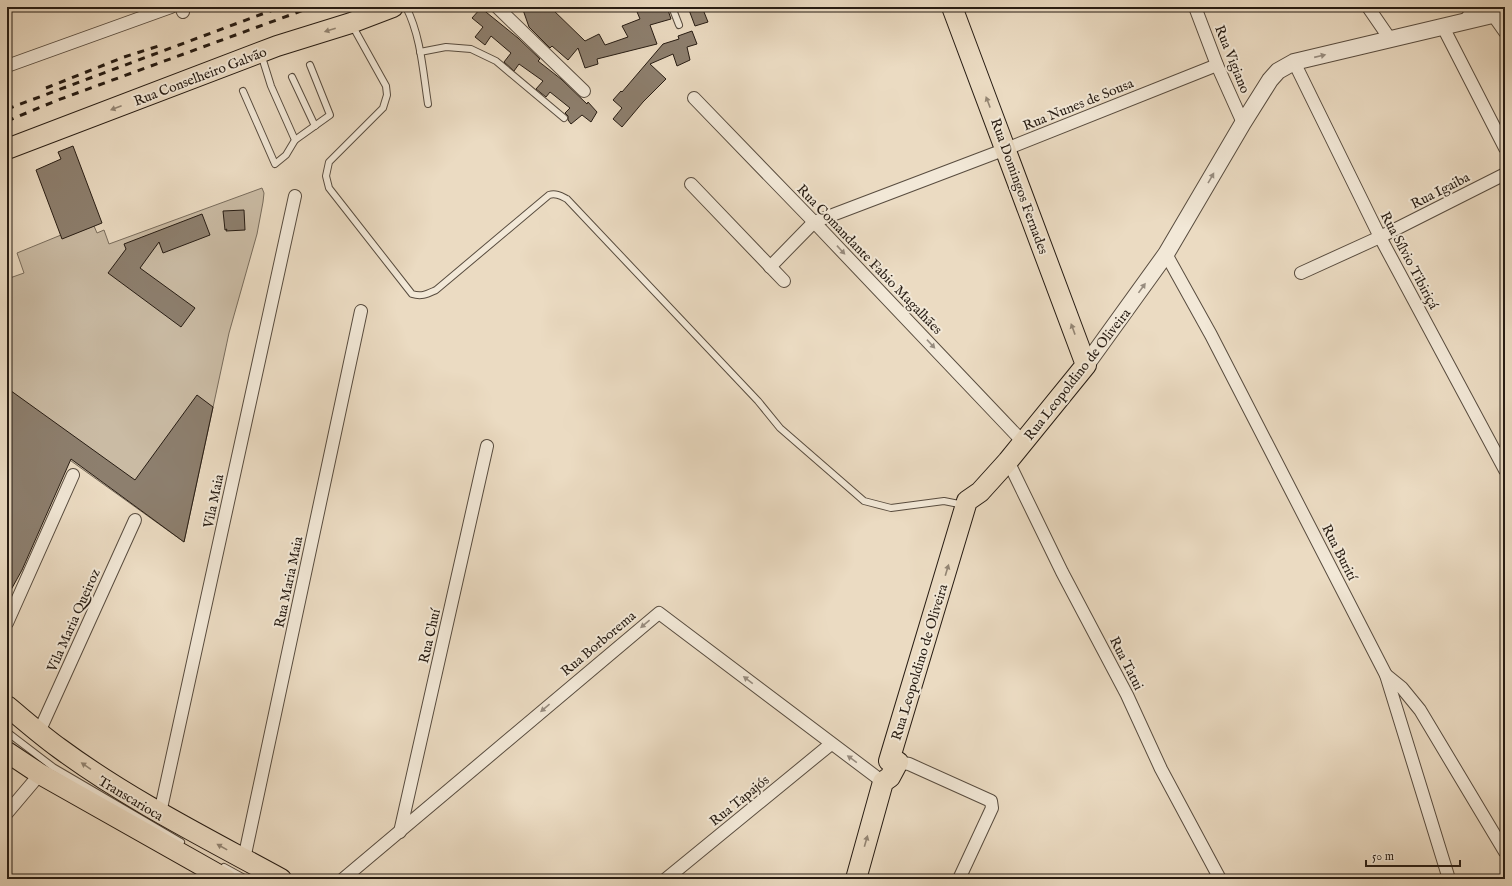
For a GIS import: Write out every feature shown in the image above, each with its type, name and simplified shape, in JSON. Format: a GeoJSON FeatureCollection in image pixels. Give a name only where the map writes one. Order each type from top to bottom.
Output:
{"type":"FeatureCollection","features":[{"type":"Feature","properties":{"kind":"main road","name":"Rua Conselheiro Galvão"},"geometry":{"type":"LineString","coordinates":[[7,149],[261,52],[351,23],[393,7]]}},
{"type":"Feature","properties":{"kind":"main road","name":"Rua Domingos Fernades"},"geometry":{"type":"LineString","coordinates":[[952,7],[1086,366]]}},
{"type":"Feature","properties":{"kind":"main road","name":"Rua Leopoldino de Oliveira"},"geometry":{"type":"LineString","coordinates":[[856,879],[883,782],[890,777],[898,762],[888,761],[967,501],[980,492],[1024,443],[1086,366]]}},
{"type":"Feature","properties":{"kind":"main road"},"geometry":{"type":"LineString","coordinates":[[7,706],[59,748],[116,786],[160,813],[281,879]]}},
{"type":"Feature","properties":{"kind":"main road"},"geometry":{"type":"LineString","coordinates":[[7,752],[40,774],[223,872]]}},
{"type":"Feature","properties":{"kind":"street"},"geometry":{"type":"LineString","coordinates":[[7,66],[171,7]]}},
{"type":"Feature","properties":{"kind":"street"},"geometry":{"type":"LineString","coordinates":[[497,7],[584,91]]}},
{"type":"Feature","properties":{"kind":"street","name":"Rua Vigiano"},"geometry":{"type":"LineString","coordinates":[[1195,7],[1217,65],[1243,123]]}},
{"type":"Feature","properties":{"kind":"street"},"geometry":{"type":"LineString","coordinates":[[1368,7],[1390,39]]}},
{"type":"Feature","properties":{"kind":"street"},"geometry":{"type":"LineString","coordinates":[[1464,22],[1475,7]]}},
{"type":"Feature","properties":{"kind":"street"},"geometry":{"type":"LineString","coordinates":[[1499,14],[1505,32]]}},
{"type":"Feature","properties":{"kind":"street","name":"Rua Leopoldino de Oliveira"},"geometry":{"type":"LineString","coordinates":[[1086,366],[1166,254],[1270,80],[1286,66],[1294,62],[1499,14]]}},
{"type":"Feature","properties":{"kind":"street"},"geometry":{"type":"LineString","coordinates":[[1443,27],[1505,148]]}},
{"type":"Feature","properties":{"kind":"street","name":"Rua Sílvio Tibiriçá"},"geometry":{"type":"LineString","coordinates":[[1294,62],[1380,237],[1505,470]]}},
{"type":"Feature","properties":{"kind":"street","name":"Rua Nunes de Sousa"},"geometry":{"type":"LineString","coordinates":[[814,222],[1006,149],[1217,65]]}},
{"type":"Feature","properties":{"kind":"street","name":"Rua Comandante Fabio Magalhães"},"geometry":{"type":"LineString","coordinates":[[694,98],[1024,443]]}},
{"type":"Feature","properties":{"kind":"street","name":"Rua Igaiba"},"geometry":{"type":"LineString","coordinates":[[1301,273],[1380,237],[1505,174]]}},
{"type":"Feature","properties":{"kind":"street"},"geometry":{"type":"LineString","coordinates":[[691,184],[784,281]]}},
{"type":"Feature","properties":{"kind":"street","name":"Vila Maia"},"geometry":{"type":"LineString","coordinates":[[160,813],[295,196]]}},
{"type":"Feature","properties":{"kind":"street"},"geometry":{"type":"LineString","coordinates":[[770,267],[814,222]]}},
{"type":"Feature","properties":{"kind":"street","name":"Rua Burití"},"geometry":{"type":"LineString","coordinates":[[1166,254],[1211,335],[1386,675],[1449,879]]}},
{"type":"Feature","properties":{"kind":"street","name":"Rua Maria Maia"},"geometry":{"type":"LineString","coordinates":[[244,859],[361,311]]}},
{"type":"Feature","properties":{"kind":"street","name":"Rua Chuí"},"geometry":{"type":"LineString","coordinates":[[400,832],[487,446]]}},
{"type":"Feature","properties":{"kind":"street","name":"Rua Tatui"},"geometry":{"type":"LineString","coordinates":[[1008,461],[1062,572],[1127,695],[1161,769],[1220,879]]}},
{"type":"Feature","properties":{"kind":"street"},"geometry":{"type":"LineString","coordinates":[[7,623],[73,475]]}},
{"type":"Feature","properties":{"kind":"street","name":"Vila Maria Queiroz"},"geometry":{"type":"LineString","coordinates":[[39,732],[135,520]]}},
{"type":"Feature","properties":{"kind":"street","name":"Rua Borborema"},"geometry":{"type":"LineString","coordinates":[[343,879],[659,613],[883,782]]}},
{"type":"Feature","properties":{"kind":"street"},"geometry":{"type":"LineString","coordinates":[[1386,675],[1402,688],[1420,710],[1505,852]]}},
{"type":"Feature","properties":{"kind":"street","name":"Rua Tapajós"},"geometry":{"type":"LineString","coordinates":[[666,879],[831,744]]}},
{"type":"Feature","properties":{"kind":"street"},"geometry":{"type":"LineString","coordinates":[[898,762],[909,764],[991,801],[992,808],[959,879]]}},
{"type":"Feature","properties":{"kind":"street"},"geometry":{"type":"LineString","coordinates":[[7,813],[40,774]]}},
{"type":"Feature","properties":{"kind":"lane"},"geometry":{"type":"LineString","coordinates":[[406,7],[411,16],[420,52],[428,104]]}},
{"type":"Feature","properties":{"kind":"lane"},"geometry":{"type":"LineString","coordinates":[[672,7],[678,25]]}},
{"type":"Feature","properties":{"kind":"lane"},"geometry":{"type":"LineString","coordinates":[[351,23],[386,86],[387,95],[383,108],[329,162],[326,176],[329,188],[412,294],[425,296],[436,290],[549,195],[560,195],[567,199],[758,402],[780,428],[864,501],[890,508],[944,501],[958,504],[967,501]]}},
{"type":"Feature","properties":{"kind":"lane"},"geometry":{"type":"LineString","coordinates":[[420,52],[446,47],[471,49],[496,61],[564,118]]}},
{"type":"Feature","properties":{"kind":"lane"},"geometry":{"type":"LineString","coordinates":[[261,52],[271,86],[295,140]]}},
{"type":"Feature","properties":{"kind":"lane"},"geometry":{"type":"LineString","coordinates":[[243,91],[275,164],[286,155],[295,140],[330,115],[310,65]]}},
{"type":"Feature","properties":{"kind":"lane"},"geometry":{"type":"LineString","coordinates":[[292,77],[315,126]]}},
{"type":"Feature","properties":{"kind":"lane","name":"Transcarioca"},"geometry":{"type":"LineString","coordinates":[[7,732],[53,766],[189,847]]}},
{"type":"Feature","properties":{"kind":"lane"},"geometry":{"type":"LineString","coordinates":[[223,872],[246,879]]}},
{"type":"Feature","properties":{"kind":"shaded area"},"geometry":{"type":"Polygon","coordinates":[[[262,188],[264,193],[257,234],[229,333],[184,542],[7,415],[7,279],[24,273],[17,253],[61,235],[62,238],[94,226],[97,233],[104,230],[109,244],[262,188]]]}},
{"type":"Feature","properties":{"kind":"building"},"geometry":{"type":"Polygon","coordinates":[[[522,7],[550,7],[585,41],[599,34],[605,45],[628,37],[622,26],[640,19],[635,7],[667,7],[671,19],[650,25],[657,44],[597,59],[598,64],[585,68],[578,48],[568,60],[552,46],[550,48],[529,27],[522,7]]]}},
{"type":"Feature","properties":{"kind":"building"},"geometry":{"type":"Polygon","coordinates":[[[696,7],[702,7],[708,22],[695,26],[689,10],[696,7]]]}},
{"type":"Feature","properties":{"kind":"building"},"geometry":{"type":"Polygon","coordinates":[[[481,8],[518,38],[540,59],[538,61],[561,79],[587,104],[588,102],[597,112],[591,122],[582,115],[571,124],[565,113],[570,108],[550,92],[546,97],[536,89],[543,81],[519,64],[514,71],[504,62],[511,53],[491,36],[485,45],[475,37],[483,27],[472,18],[481,8]]]}},
{"type":"Feature","properties":{"kind":"building"},"geometry":{"type":"Polygon","coordinates":[[[692,31],[697,44],[687,47],[690,60],[677,66],[673,54],[650,64],[666,79],[643,102],[622,127],[613,119],[622,108],[613,100],[621,91],[622,92],[663,44],[679,39],[678,36],[692,31]]]}},
{"type":"Feature","properties":{"kind":"building"},"geometry":{"type":"Polygon","coordinates":[[[73,146],[102,223],[62,239],[36,170],[61,159],[58,152],[73,146]]]}},
{"type":"Feature","properties":{"kind":"building"},"geometry":{"type":"Polygon","coordinates":[[[244,210],[245,230],[226,231],[227,229],[225,230],[223,211],[244,210]]]}},
{"type":"Feature","properties":{"kind":"building"},"geometry":{"type":"Polygon","coordinates":[[[202,214],[210,235],[163,253],[159,242],[140,268],[195,308],[181,327],[108,273],[126,249],[124,244],[202,214]]]}},
{"type":"Feature","properties":{"kind":"building"},"geometry":{"type":"Polygon","coordinates":[[[7,388],[135,480],[197,395],[213,407],[184,542],[71,459],[22,570],[7,597],[7,388]]]}},
{"type":"Feature","properties":{"kind":"railway"},"geometry":{"type":"LineString","coordinates":[[7,109],[281,7]]}},
{"type":"Feature","properties":{"kind":"railway"},"geometry":{"type":"LineString","coordinates":[[7,121],[58,100],[312,7]]}},
{"type":"Feature","properties":{"kind":"railway"},"geometry":{"type":"LineString","coordinates":[[46,88],[124,57],[162,45]]}}]}
